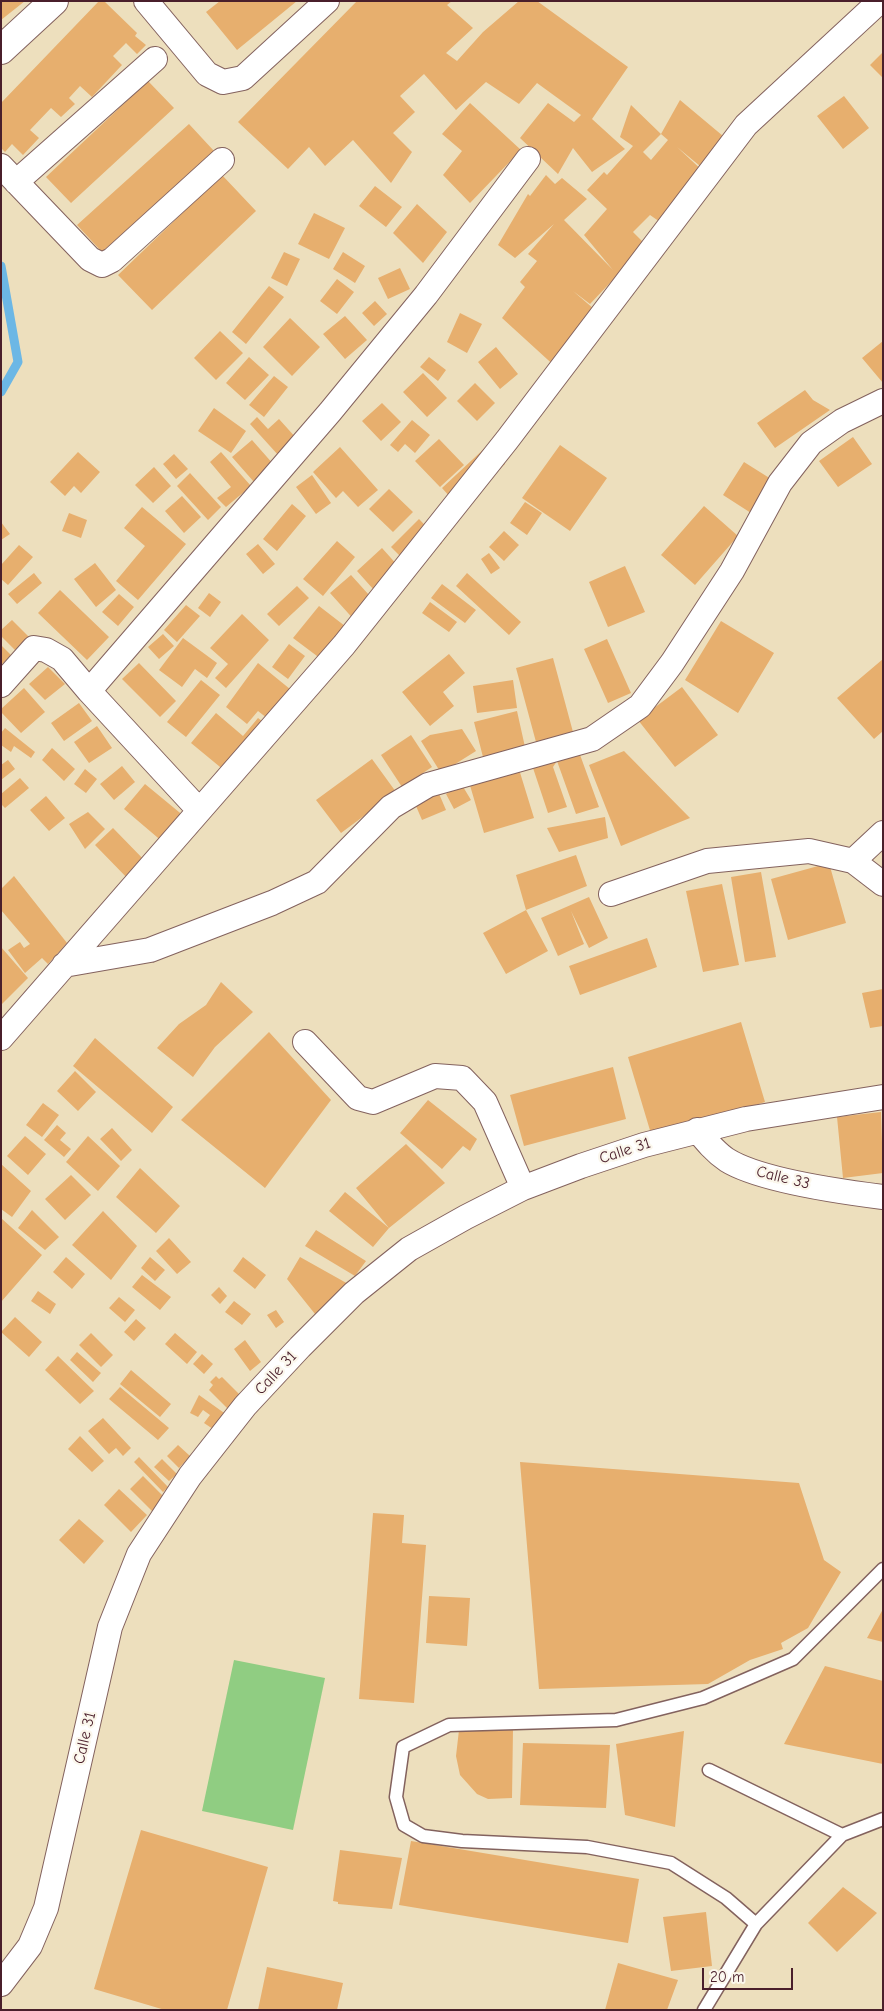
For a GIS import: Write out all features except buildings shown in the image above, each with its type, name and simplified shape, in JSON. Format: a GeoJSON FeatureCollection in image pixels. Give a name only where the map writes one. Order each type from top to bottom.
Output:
{"type":"FeatureCollection","features":[{"type":"Feature","properties":{"kind":"street"},"geometry":{"type":"LineString","coordinates":[[146,1],[207,74],[223,82],[243,78],[327,1]]}},
{"type":"Feature","properties":{"kind":"street"},"geometry":{"type":"LineString","coordinates":[[1,1038],[344,645],[513,432],[746,125],[880,1]]}},
{"type":"Feature","properties":{"kind":"street"},"geometry":{"type":"LineString","coordinates":[[1,50],[53,2]]}},
{"type":"Feature","properties":{"kind":"street"},"geometry":{"type":"LineString","coordinates":[[155,59],[9,174],[90,259],[102,265],[112,260],[222,160]]}},
{"type":"Feature","properties":{"kind":"street"},"geometry":{"type":"LineString","coordinates":[[88,691],[336,405],[426,295],[528,159]]}},
{"type":"Feature","properties":{"kind":"street"},"geometry":{"type":"LineString","coordinates":[[64,965],[150,950],[272,902],[317,882],[391,807],[428,786],[592,740],[640,706],[646,699],[732,571],[780,482],[811,443],[842,421],[883,401]]}},
{"type":"Feature","properties":{"kind":"street"},"geometry":{"type":"LineString","coordinates":[[1,684],[34,648],[46,650],[62,659],[88,691],[199,810]]}},
{"type":"Feature","properties":{"kind":"street"},"geometry":{"type":"LineString","coordinates":[[853,861],[883,833]]}},
{"type":"Feature","properties":{"kind":"street"},"geometry":{"type":"LineString","coordinates":[[611,894],[707,861],[809,851],[853,861],[883,884]]}},
{"type":"Feature","properties":{"kind":"street"},"geometry":{"type":"LineString","coordinates":[[305,1042],[358,1098],[373,1102],[435,1076],[462,1078],[486,1102],[523,1188]]}},
{"type":"Feature","properties":{"kind":"street","name":"Calle 31"},"geometry":{"type":"LineString","coordinates":[[1,1984],[30,1946],[46,1908],[110,1627],[139,1554],[190,1476],[245,1406],[300,1347],[354,1293],[409,1249],[523,1188],[626,1151],[697,1130],[746,1119],[883,1097]]}},
{"type":"Feature","properties":{"kind":"street","name":"Calle 33"},"geometry":{"type":"LineString","coordinates":[[697,1130],[709,1145],[727,1160],[757,1172],[802,1183],[883,1197]]}},
{"type":"Feature","properties":{"kind":"lane"},"geometry":{"type":"LineString","coordinates":[[756,1924],[726,1898],[671,1863],[587,1847],[462,1841],[422,1836],[404,1825],[396,1797],[403,1747],[450,1725],[616,1720],[703,1698],[793,1658],[883,1569]]}},
{"type":"Feature","properties":{"kind":"lane"},"geometry":{"type":"LineString","coordinates":[[709,1770],[842,1835]]}},
{"type":"Feature","properties":{"kind":"lane"},"geometry":{"type":"LineString","coordinates":[[704,2010],[756,1924],[842,1835],[875,1820],[883,1819]]}},
{"type":"Feature","properties":{"kind":"green space"},"geometry":{"type":"Polygon","coordinates":[[[234,1660],[325,1678],[293,1830],[202,1811],[234,1660]]]}},
{"type":"Feature","properties":{"kind":"waterway"},"geometry":{"type":"LineString","coordinates":[[1,266],[18,362],[1,392]]}}]}
